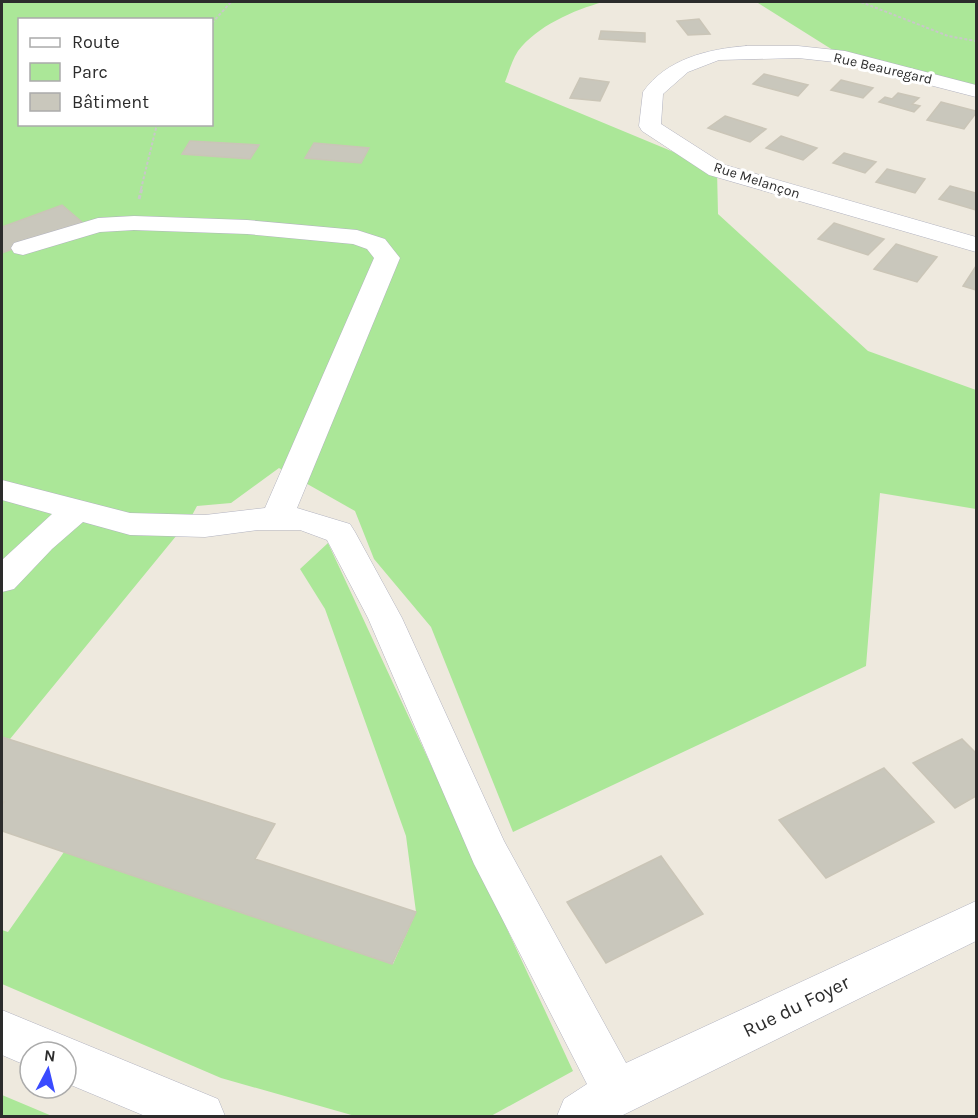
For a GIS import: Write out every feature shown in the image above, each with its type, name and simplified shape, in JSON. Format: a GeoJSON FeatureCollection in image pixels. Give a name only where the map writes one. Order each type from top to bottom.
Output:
{"type":"FeatureCollection","features":[{"type":"Feature","properties":{"kind":"street","name":"Rue Beauregard"},"geometry":{"type":"LineString","coordinates":[[716,54],[798,52],[844,57],[976,91]]}},
{"type":"Feature","properties":{"kind":"street","name":"Rue Melançon"},"geometry":{"type":"LineString","coordinates":[[716,54],[681,68],[653,92],[650,126],[717,170],[976,245]]}},
{"type":"Feature","properties":{"kind":"street"},"geometry":{"type":"LineString","coordinates":[[23,248],[98,225],[134,223],[247,227],[357,237],[376,244],[387,258],[276,519]]}},
{"type":"Feature","properties":{"kind":"street"},"geometry":{"type":"LineString","coordinates":[[2,490],[76,511],[141,524],[205,526],[276,519],[302,519],[339,532],[386,618],[601,1108]]}},
{"type":"Feature","properties":{"kind":"street"},"geometry":{"type":"LineString","coordinates":[[4,574],[76,511]]}},
{"type":"Feature","properties":{"kind":"street","name":"Rue du Foyer"},"geometry":{"type":"LineString","coordinates":[[601,1108],[976,920]]}},
{"type":"Feature","properties":{"kind":"street"},"geometry":{"type":"LineString","coordinates":[[2,1032],[20,1040]]}},
{"type":"Feature","properties":{"kind":"street"},"geometry":{"type":"LineString","coordinates":[[78,1065],[201,1116]]}},
{"type":"Feature","properties":{"kind":"path"},"geometry":{"type":"LineString","coordinates":[[213,22],[231,2]]}},
{"type":"Feature","properties":{"kind":"path"},"geometry":{"type":"LineString","coordinates":[[357,2],[369,2]]}},
{"type":"Feature","properties":{"kind":"path"},"geometry":{"type":"LineString","coordinates":[[861,2],[948,36],[976,41]]}},
{"type":"Feature","properties":{"kind":"path"},"geometry":{"type":"LineString","coordinates":[[134,223],[157,126]]}},
{"type":"Feature","properties":{"kind":"green space"},"geometry":{"type":"Polygon","coordinates":[[[2,2],[603,2],[568,14],[535,34],[518,51],[505,82],[717,170],[718,214],[868,351],[976,390],[976,509],[880,493],[866,666],[513,832],[431,627],[374,559],[355,511],[279,468],[231,503],[197,506],[190,519],[10,739],[2,737],[2,2]]]}},
{"type":"Feature","properties":{"kind":"green space"},"geometry":{"type":"Polygon","coordinates":[[[750,2],[976,2],[976,91],[844,57],[758,3],[750,2]]]}},
{"type":"Feature","properties":{"kind":"green space"},"geometry":{"type":"Polygon","coordinates":[[[328,543],[573,1071],[491,1116],[355,1116],[221,1078],[2,984],[2,930],[8,932],[64,852],[393,964],[416,912],[406,836],[325,609],[300,569],[328,543]]]}},
{"type":"Feature","properties":{"kind":"green space"},"geometry":{"type":"Polygon","coordinates":[[[2,1095],[52,1116],[2,1116],[2,1095]]]}},
{"type":"Feature","properties":{"kind":"building"},"geometry":{"type":"Polygon","coordinates":[[[699,19],[710,34],[688,35],[677,21],[699,19]]]}},
{"type":"Feature","properties":{"kind":"building"},"geometry":{"type":"Polygon","coordinates":[[[601,31],[645,33],[645,42],[599,39],[601,31]]]}},
{"type":"Feature","properties":{"kind":"building"},"geometry":{"type":"Polygon","coordinates":[[[764,74],[808,85],[798,96],[753,84],[764,74]]]}},
{"type":"Feature","properties":{"kind":"building"},"geometry":{"type":"Polygon","coordinates":[[[580,78],[609,82],[600,101],[570,98],[580,78]]]}},
{"type":"Feature","properties":{"kind":"building"},"geometry":{"type":"Polygon","coordinates":[[[841,80],[873,88],[863,98],[831,90],[841,80]]]}},
{"type":"Feature","properties":{"kind":"building"},"geometry":{"type":"Polygon","coordinates":[[[898,93],[919,98],[912,104],[920,106],[914,112],[879,102],[885,97],[892,99],[898,93]]]}},
{"type":"Feature","properties":{"kind":"building"},"geometry":{"type":"Polygon","coordinates":[[[941,102],[976,111],[976,113],[964,129],[927,120],[941,102]]]}},
{"type":"Feature","properties":{"kind":"building"},"geometry":{"type":"Polygon","coordinates":[[[725,116],[766,129],[750,142],[708,128],[725,116]]]}},
{"type":"Feature","properties":{"kind":"building"},"geometry":{"type":"Polygon","coordinates":[[[781,136],[817,148],[803,160],[766,148],[781,136]]]}},
{"type":"Feature","properties":{"kind":"building"},"geometry":{"type":"Polygon","coordinates":[[[190,141],[259,145],[250,159],[182,154],[190,141]]]}},
{"type":"Feature","properties":{"kind":"building"},"geometry":{"type":"Polygon","coordinates":[[[314,143],[369,148],[361,163],[305,158],[314,143]]]}},
{"type":"Feature","properties":{"kind":"building"},"geometry":{"type":"Polygon","coordinates":[[[844,153],[876,162],[865,173],[833,163],[844,153]]]}},
{"type":"Feature","properties":{"kind":"building"},"geometry":{"type":"Polygon","coordinates":[[[887,169],[925,179],[915,193],[876,182],[887,169]]]}},
{"type":"Feature","properties":{"kind":"building"},"geometry":{"type":"Polygon","coordinates":[[[950,186],[976,193],[976,210],[939,199],[950,186]]]}},
{"type":"Feature","properties":{"kind":"building"},"geometry":{"type":"Polygon","coordinates":[[[62,205],[83,223],[2,253],[2,227],[62,205]]]}},
{"type":"Feature","properties":{"kind":"building"},"geometry":{"type":"Polygon","coordinates":[[[834,223],[884,239],[868,255],[818,239],[834,223]]]}},
{"type":"Feature","properties":{"kind":"building"},"geometry":{"type":"Polygon","coordinates":[[[896,244],[937,257],[917,282],[874,269],[896,244]]]}},
{"type":"Feature","properties":{"kind":"building"},"geometry":{"type":"Polygon","coordinates":[[[976,266],[976,290],[963,286],[976,266]]]}},
{"type":"Feature","properties":{"kind":"building"},"geometry":{"type":"Polygon","coordinates":[[[2,737],[275,824],[255,859],[416,912],[392,964],[2,831],[4,802],[2,802],[2,737]]]}},
{"type":"Feature","properties":{"kind":"building"},"geometry":{"type":"Polygon","coordinates":[[[962,739],[976,753],[976,796],[955,808],[913,763],[962,739]]]}},
{"type":"Feature","properties":{"kind":"building"},"geometry":{"type":"Polygon","coordinates":[[[884,768],[934,822],[826,878],[779,820],[884,768]]]}},
{"type":"Feature","properties":{"kind":"building"},"geometry":{"type":"Polygon","coordinates":[[[661,856],[703,914],[606,963],[567,902],[661,856]]]}}]}
